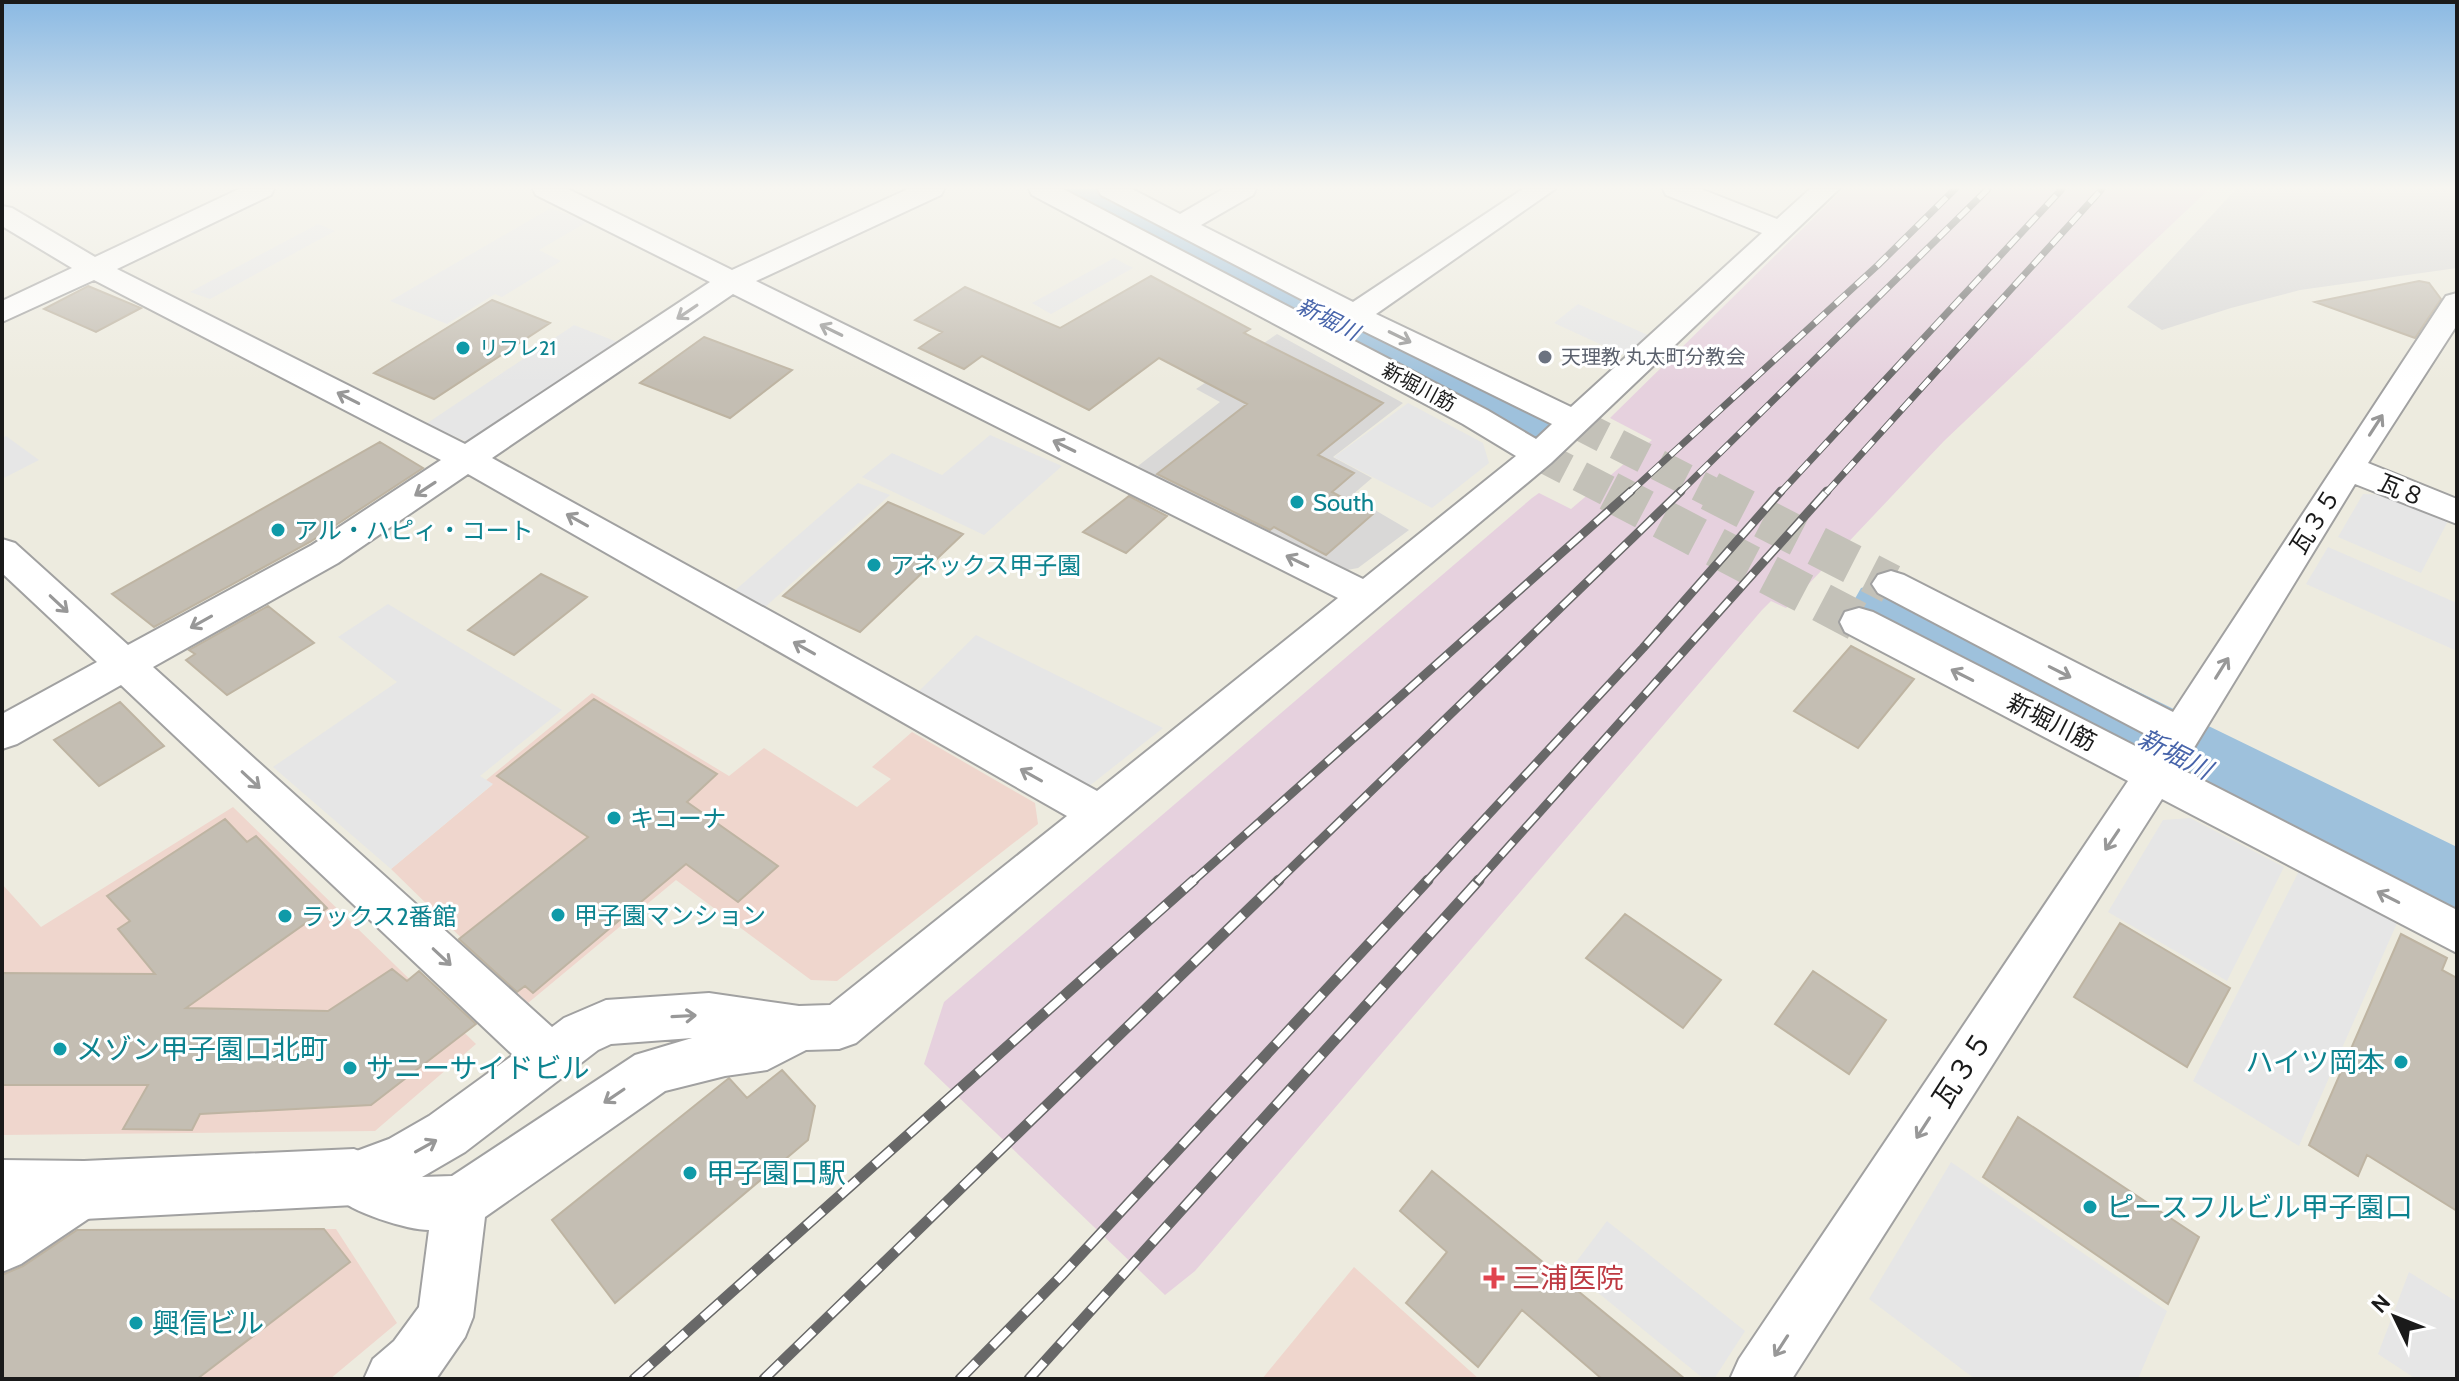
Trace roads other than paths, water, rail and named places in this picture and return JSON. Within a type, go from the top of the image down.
[{"type":"street","points":[[68,253],[469,460],[1099,813]]},
{"type":"street","points":[[2,313],[126,253]]},
{"type":"street","points":[[682,253],[1366,596]]},
{"type":"street","points":[[2,733],[325,554],[732,281],[792,253]]},
{"type":"street","name":"新堀川筋","points":[[1164,253],[1475,417],[1539,455]]},
{"type":"street","points":[[1238,253],[1354,315],[1576,423]]},
{"type":"street","points":[[1354,315],[1446,253]]},
{"type":"street","points":[[374,1188],[402,1160],[447,1134],[581,1034],[606,1022],[709,1015],[799,1028],[839,1027],[1539,455],[1756,253]]},
{"type":"street","name":"瓦３５","points":[[1759,1379],[2169,753],[2348,468],[2457,302]]},
{"type":"street","name":"瓦８","points":[[2348,468],[2457,512]]},
{"type":"street","points":[[2,552],[550,1057]]},
{"type":"street","points":[[1891,584],[2169,753]]},
{"type":"street","name":"新堀川筋","points":[[1859,622],[2169,753],[2457,933]]},
{"type":"street","points":[[2,1189],[374,1188],[426,1205],[460,1202],[653,1071],[725,1053],[767,1047],[799,1028]]},
{"type":"street","points":[[2,1245],[84,1190]]},
{"type":"street","points":[[393,1379],[414,1361],[445,1317],[460,1202]]},
{"type":"waterway","name":"新堀川","points":[[1202,253],[1536,426]]},
{"type":"waterway","name":"新堀川","points":[[1893,611],[2457,897]]},
{"type":"tunnel","points":[[1576,423],[1713,493]]},
{"type":"tunnel","points":[[1539,455],[1612,493]]},
{"type":"tunnel","points":[[1609,491],[1859,622]]},
{"type":"tunnel","points":[[1710,491],[1891,584]]},
{"type":"railway","points":[[1629,493],[1890,253]]},
{"type":"railway","points":[[1679,493],[1922,253]]},
{"type":"railway","points":[[1780,493],[2002,253]]},
{"type":"railway","points":[[1826,493],[2043,253]]},
{"type":"railway","points":[[1192,882],[1631,491]]},
{"type":"railway","points":[[1277,882],[1681,491]]},
{"type":"railway","points":[[1426,882],[1643,648],[1781,491]]},
{"type":"railway","points":[[1477,882],[1827,491]]},
{"type":"railway","points":[[634,1379],[1194,880]]},
{"type":"railway","points":[[764,1379],[1279,880]]},
{"type":"railway","points":[[960,1379],[1061,1276],[1428,880]]},
{"type":"railway","points":[[1029,1379],[1479,880]]},
{"type":"place","name":"リフレ21","points":[[463,348]]},
{"type":"place","name":"天理教 丸太町分教会","points":[[1545,357]]},
{"type":"place","name":"South","points":[[1297,502]]},
{"type":"place","name":"アル・ハピィ・コート","points":[[278,530]]},
{"type":"place","name":"アネックス甲子園","points":[[874,565]]},
{"type":"place","name":"キコーナ","points":[[614,818]]},
{"type":"place","name":"甲子園マンション","points":[[558,915]]},
{"type":"place","name":"ラックス2番館","points":[[285,916]]},
{"type":"place","name":"メゾン甲子園口北町","points":[[60,1049]]},
{"type":"place","name":"ハイツ岡本","points":[[2401,1062]]},
{"type":"place","name":"サニーサイドビル","points":[[350,1068]]},
{"type":"place","name":"甲子園口駅","points":[[690,1173]]},
{"type":"place","name":"ピースフルビル甲子園口","points":[[2090,1207]]},
{"type":"place","name":"三浦医院","points":[[1494,1278]]},
{"type":"place","name":"興信ビル","points":[[136,1323]]}]
